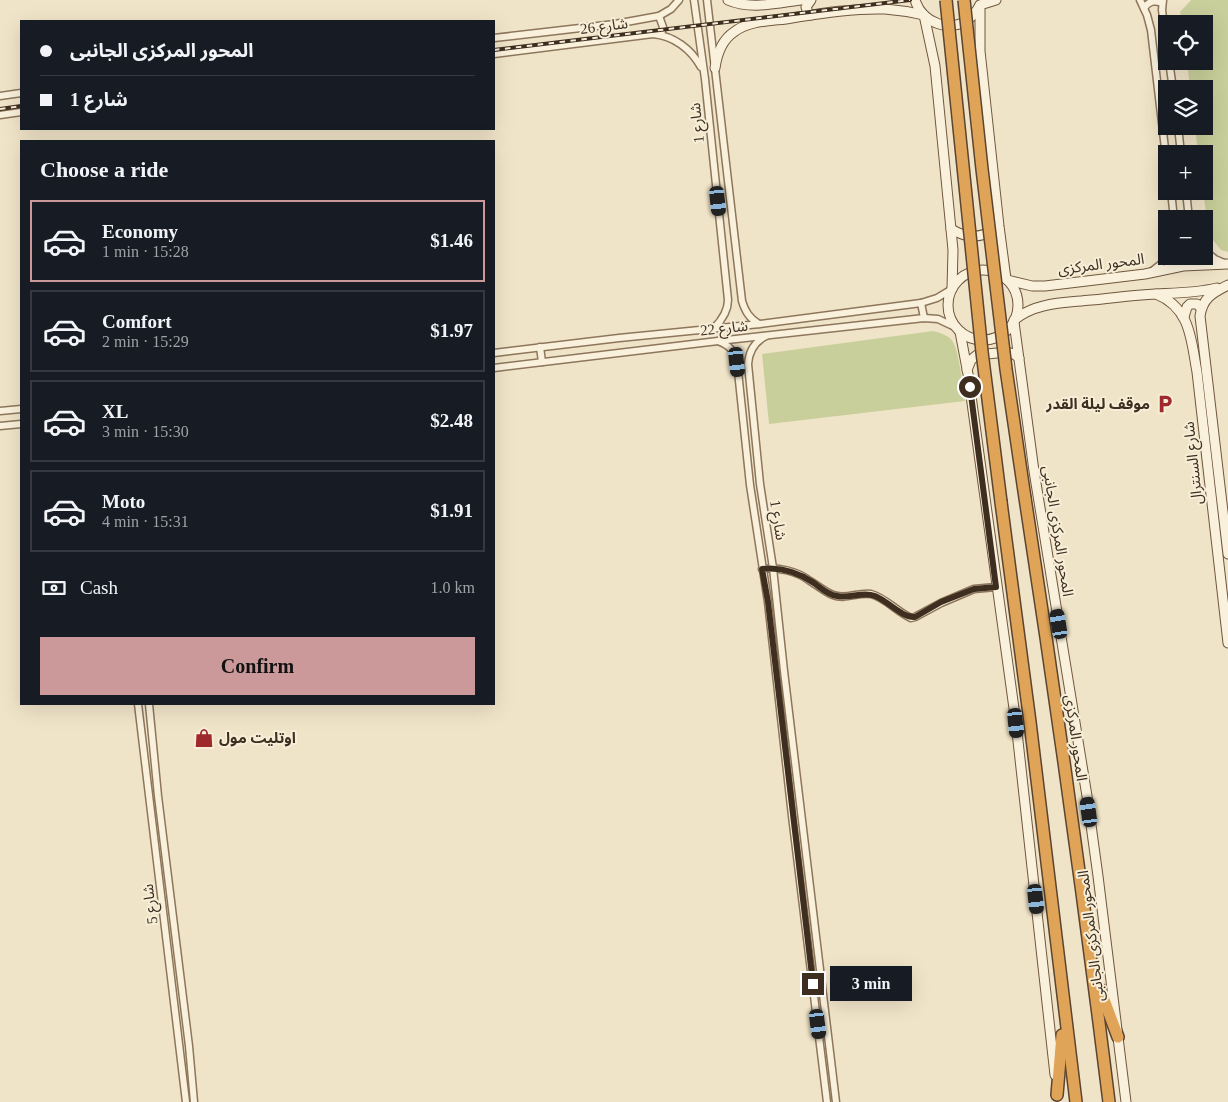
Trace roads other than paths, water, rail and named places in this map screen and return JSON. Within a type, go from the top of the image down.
[{"type":"highway","points":[[946,0],[982,352],[1030,722],[1076,1102]]},
{"type":"highway","name":"المحور المركزى","points":[[964,0],[1006,369],[1050,661],[1109,1102]]},
{"type":"highway","points":[[1093,972],[1118,1036]]},
{"type":"highway","points":[[1058,1098],[1064,1010]]},
{"type":"main road","points":[[728,0],[740,4],[758,5],[801,0]]},
{"type":"main road","points":[[811,15],[806,7],[812,0]]},
{"type":"main road","points":[[915,0],[919,10],[924,15],[937,24],[945,25],[962,23],[976,12],[981,2]]},
{"type":"main road","points":[[981,2],[996,0]]},
{"type":"main road","points":[[981,2],[980,51],[998,226],[1006,280]]},
{"type":"main road","points":[[715,68],[718,52],[730,34],[739,28],[754,23],[860,9],[924,15]]},
{"type":"main road","points":[[924,15],[935,66],[952,229],[954,250],[952,289]]},
{"type":"main road","points":[[952,229],[959,234],[976,236],[984,235],[998,226]]},
{"type":"main road","name":"المحور المركزى","points":[[1006,280],[1032,286],[1058,285],[1145,274],[1183,266],[1227,264]]},
{"type":"main road","points":[[1014,321],[1017,302],[1014,290],[1006,280],[996,273],[979,271],[968,274],[955,284],[952,289],[948,300],[948,312],[958,329],[965,335],[977,340],[989,340],[1001,335],[1020,316],[1046,305],[1156,294],[1192,293],[1228,285]]},
{"type":"main road","points":[[1058,285],[1060,303]]},
{"type":"main road","points":[[1184,317],[1190,304],[1196,304],[1202,308],[1207,298],[1228,285]]},
{"type":"main road","name":"شارع السنترال","points":[[1156,294],[1172,303],[1184,317],[1188,328],[1197,372],[1228,643]]},
{"type":"main road","name":"شارع السنترال","points":[[1202,308],[1200,316],[1228,554]]},
{"type":"main road","name":"المحور المركزى الجانبى","points":[[1014,321],[1034,471],[1087,796],[1126,1102]]},
{"type":"main road","points":[[958,329],[967,371],[1016,723],[1058,1098]]},
{"type":"main road","points":[[967,371],[971,360],[977,355],[1007,352],[1019,358]]},
{"type":"street","name":"شارع 26","points":[[495,38],[615,24],[659,16],[672,9],[679,0]]},
{"type":"street","name":"شارع 1","points":[[694,0],[718,201],[728,305],[724,316],[714,328]]},
{"type":"street","name":"شارع 1","points":[[707,0],[742,301],[747,314],[760,324]]},
{"type":"street","points":[[1140,0],[1151,30],[1165,145]]},
{"type":"street","points":[[1144,8],[1154,0],[1162,1],[1163,15]]},
{"type":"street","points":[[659,16],[663,27],[661,35]]},
{"type":"street","name":"شارع 26","points":[[495,54],[653,34],[674,40],[686,48],[696,59],[703,72]]},
{"type":"street","points":[[0,96],[20,93]]},
{"type":"street","points":[[0,115],[20,112]]},
{"type":"street","points":[[718,201],[731,200]]},
{"type":"street","points":[[1213,257],[1227,264]]},
{"type":"street","points":[[1145,274],[1159,265]]},
{"type":"street","name":"شارع 22","points":[[495,353],[760,324],[921,303],[937,298],[952,289]]},
{"type":"street","points":[[921,303],[924,318]]},
{"type":"street","name":"شارع 22","points":[[495,368],[924,318],[938,319],[958,329]]},
{"type":"street","name":"شارع 1","points":[[766,336],[752,348],[748,364],[760,484],[773,568],[836,1102]]},
{"type":"street","name":"شارع 1","points":[[718,341],[731,349],[737,362],[750,485],[768,602],[827,1102]]},
{"type":"street","points":[[540,347],[542,362]]},
{"type":"street","points":[[0,411],[20,408]]},
{"type":"street","points":[[0,426],[20,424]]},
{"type":"street","points":[[1214,529],[1226,528]]},
{"type":"street","points":[[762,569],[773,568],[794,573],[807,578],[834,596],[874,595],[911,618],[941,602],[974,589],[996,587]]},
{"type":"street","name":"شارع 5","points":[[138,705],[186,1102]]},
{"type":"street","name":"شارع 5","points":[[149,705],[194,1102]]},
{"type":"street","points":[[165,927],[174,926]]},
{"type":"street","points":[[810,965],[820,964]]},
{"type":"railway","points":[[495,50],[910,0]]},
{"type":"railway","points":[[0,109],[20,106]]},
{"type":"place","name":"موقف ليلة القدر","points":[[1165,404]]},
{"type":"place","name":"اوتليت مول","points":[[204,738]]}]
